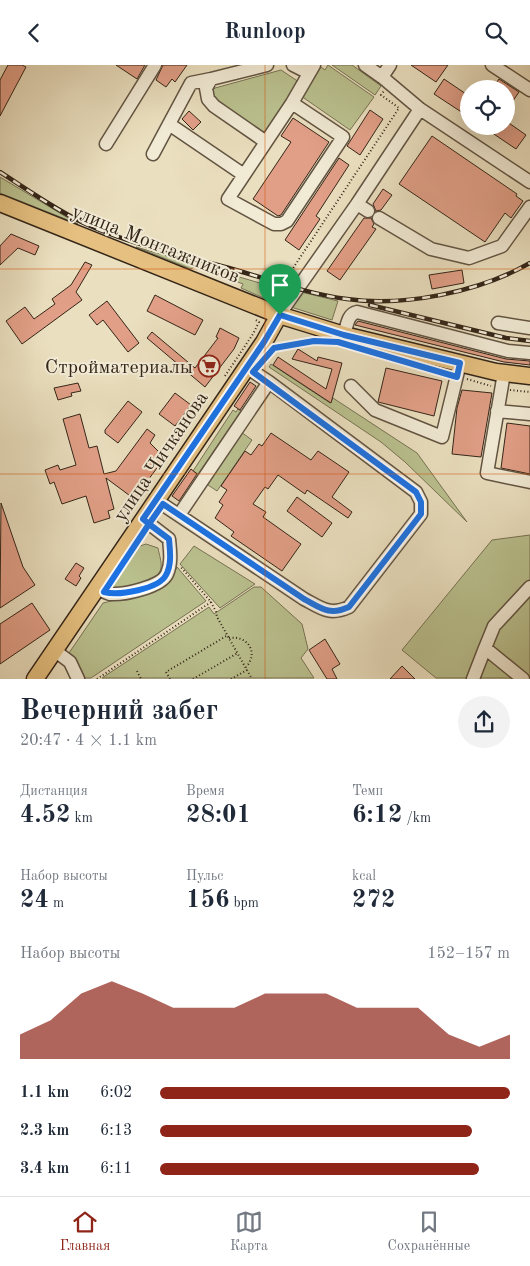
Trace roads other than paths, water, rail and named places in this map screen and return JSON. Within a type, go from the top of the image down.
[{"type":"main road","name":"улица Монтажников","points":[[0,203],[268,316],[344,335],[459,370],[530,376]]},
{"type":"main road","name":"улица Чичканова","points":[[35,679],[264,342],[268,316]]},
{"type":"lane","points":[[106,144],[156,65]]},
{"type":"lane","points":[[152,154],[191,83],[267,65]]},
{"type":"lane","points":[[292,103],[343,137],[288,221],[274,224],[228,199],[292,103],[312,69],[294,65]]},
{"type":"lane","points":[[365,65],[386,79],[420,109],[530,182]]},
{"type":"lane","points":[[386,79],[390,65]]},
{"type":"lane","points":[[492,65],[530,90]]},
{"type":"lane","points":[[211,79],[206,88],[206,94],[214,106],[266,141]]},
{"type":"lane","name":"улица Чичканова","points":[[268,316],[368,211],[420,109]]},
{"type":"lane","points":[[169,124],[244,175]]},
{"type":"lane","points":[[368,211],[432,249],[469,258],[502,246],[530,207]]},
{"type":"lane","points":[[344,335],[350,317],[357,312],[508,351],[530,353]]},
{"type":"lane","points":[[498,323],[530,328]]},
{"type":"lane","points":[[156,500],[326,611],[342,610],[349,607],[421,514],[421,502],[416,492],[269,382],[246,367]]},
{"type":"lane","points":[[351,386],[375,410],[442,437],[459,370]]},
{"type":"lane","points":[[504,373],[488,473],[530,482]]},
{"type":"lane","points":[[179,515],[269,382]]},
{"type":"lane","points":[[497,411],[530,414]]},
{"type":"lane","points":[[97,587],[111,594],[127,593],[161,582],[167,574],[170,561],[169,539],[143,519]]},
{"type":"lane","points":[[473,679],[494,627],[530,587]]},
{"type":"lane","points":[[485,648],[523,679]]},
{"type":"lane","points":[[54,651],[70,662],[78,679]]},
{"type":"railway","points":[[0,172],[65,213],[105,232],[158,249],[332,297],[369,301],[393,301],[441,295],[488,282],[530,263]]},
{"type":"railway","points":[[370,305],[506,338],[530,341]]},
{"type":"place","name":"Стройматериалы","points":[[209,366]]}]
